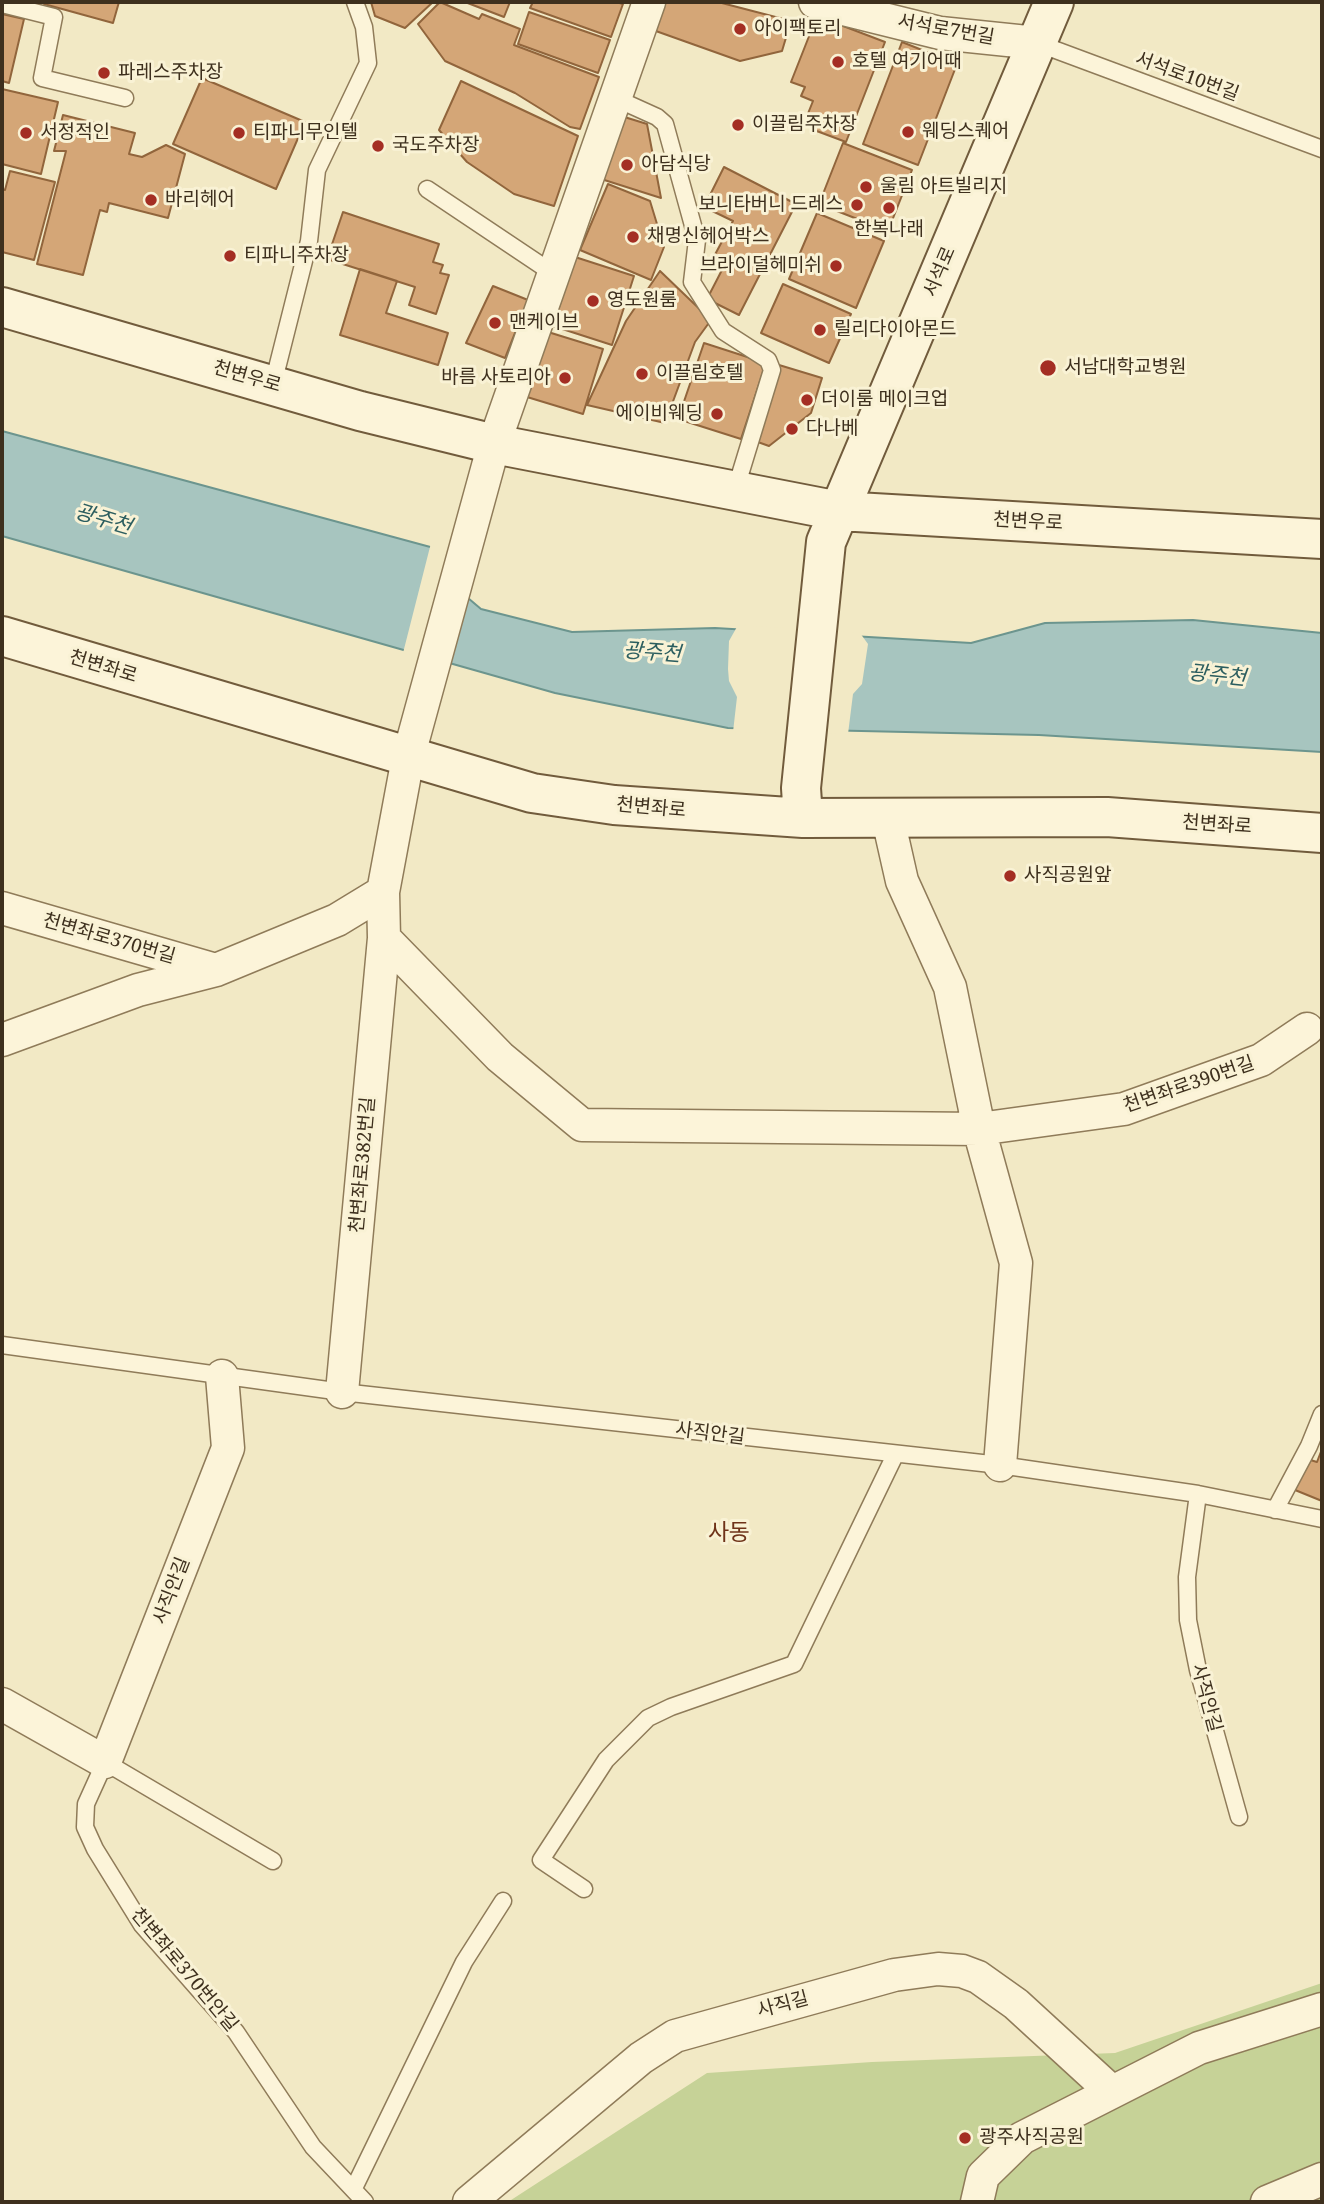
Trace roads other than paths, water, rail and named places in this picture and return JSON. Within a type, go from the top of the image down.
[{"type":"street","points":[[494,444],[649,2]]},
{"type":"street","name":"서석로7번길","points":[[815,2],[940,33],[1037,43]]},
{"type":"street","name":"서석로","points":[[802,803],[833,527],[1055,2]]},
{"type":"street","name":"천변우로","points":[[2,307],[360,411],[494,444],[735,491],[833,527],[1322,539]]},
{"type":"street","name":"천변좌로382번길","points":[[342,1392],[384,938],[383,892],[408,758],[494,444]]},
{"type":"street","name":"천변좌로","points":[[2,636],[532,793],[690,812],[802,803],[888,819],[1107,817],[1322,834]]},
{"type":"street","points":[[888,819],[902,881],[950,987],[979,1129],[1016,1263],[1000,1465]]},
{"type":"street","points":[[2,1041],[138,990],[216,970],[337,920],[383,892]]},
{"type":"street","name":"천변좌로370번길","points":[[2,908],[216,970]]},
{"type":"street","name":"천변좌로390번길","points":[[384,938],[500,1057],[582,1125],[979,1129],[1124,1109],[1261,1060],[1307,1029]]},
{"type":"street","name":"사직안길","points":[[105,1762],[228,1448],[222,1376]]},
{"type":"street","points":[[2,1704],[105,1762]]},
{"type":"street","name":"사직길","points":[[468,2202],[641,2058],[669,2040],[693,2030],[894,1975],[937,1969],[962,1971],[978,1978],[1016,2004],[1112,2092]]},
{"type":"street","points":[[977,2202],[983,2176],[1022,2138],[1199,2048],[1322,2010]]},
{"type":"street","points":[[1267,2202],[1322,2179]]},
{"type":"lane","points":[[273,384],[309,241],[317,170],[368,63],[364,27],[355,2]]},
{"type":"lane","points":[[2,4],[54,17],[41,78],[125,98]]},
{"type":"lane","name":"서석로10번길","points":[[1037,43],[1322,149]]},
{"type":"lane","points":[[615,98],[657,117],[665,124],[697,240],[692,282],[723,331],[768,360],[772,370],[735,491]]},
{"type":"lane","points":[[427,189],[554,274]]},
{"type":"lane","name":"사직안길","points":[[2,1345],[342,1392],[1000,1465],[1198,1494],[1322,1520]]},
{"type":"lane","points":[[1275,1510],[1309,1446],[1322,1413]]},
{"type":"lane","points":[[584,1889],[541,1860],[606,1760],[648,1718],[671,1707],[794,1664],[895,1455]]},
{"type":"lane","name":"사직안길","points":[[1198,1494],[1187,1577],[1188,1620],[1198,1670],[1239,1817]]},
{"type":"lane","points":[[105,1762],[273,1861]]},
{"type":"lane","name":"천변좌로370번안길","points":[[105,1762],[86,1804],[85,1827],[95,1849],[142,1925],[236,2032],[313,2147],[365,2202]]},
{"type":"lane","points":[[354,2188],[464,1962],[503,1901]]},
{"type":"water","name":"광주천","points":[[2,431],[434,548],[468,598],[481,609],[572,632],[715,628],[971,643],[1045,623],[1193,620],[1322,633],[1322,752],[1039,735],[728,728],[555,693],[2,536]]},
{"type":"place","name":"아이팩토리","points":[[740,29]]},
{"type":"place","name":"호텔 여기어때","points":[[838,62]]},
{"type":"place","name":"파레스주차장","points":[[104,73]]},
{"type":"place","name":"이끌림주차장","points":[[738,125]]},
{"type":"place","name":"웨딩스퀘어","points":[[908,132]]},
{"type":"place","name":"서정적인","points":[[26,133]]},
{"type":"place","name":"티파니무인텔","points":[[239,133]]},
{"type":"place","name":"국도주차장","points":[[378,146]]},
{"type":"place","name":"아담식당","points":[[627,165]]},
{"type":"place","name":"울림 아트빌리지","points":[[866,187]]},
{"type":"place","name":"바리헤어","points":[[151,200]]},
{"type":"place","name":"보니타버니 드레스","points":[[857,205]]},
{"type":"place","name":"한복나래","points":[[889,208]]},
{"type":"place","name":"채명신헤어박스","points":[[633,237]]},
{"type":"place","name":"티파니주차장","points":[[230,256]]},
{"type":"place","name":"브라이덜헤미쉬","points":[[836,266]]},
{"type":"place","name":"영도원룸","points":[[593,301]]},
{"type":"place","name":"맨케이브","points":[[495,323]]},
{"type":"place","name":"릴리다이아몬드","points":[[820,330]]},
{"type":"place","name":"서남대학교병원","points":[[1048,368]]},
{"type":"place","name":"이끌림호텔","points":[[642,374]]},
{"type":"place","name":"바름 사토리아","points":[[565,378]]},
{"type":"place","name":"더이룸 메이크업","points":[[807,400]]},
{"type":"place","name":"에이비웨딩","points":[[717,414]]},
{"type":"place","name":"다나베","points":[[792,429]]},
{"type":"place","name":"사직공원앞","points":[[1010,876]]},
{"type":"place","name":"광주사직공원","points":[[965,2138]]},
{"type":"district","name":"사동","points":[[729,1533]]}]
